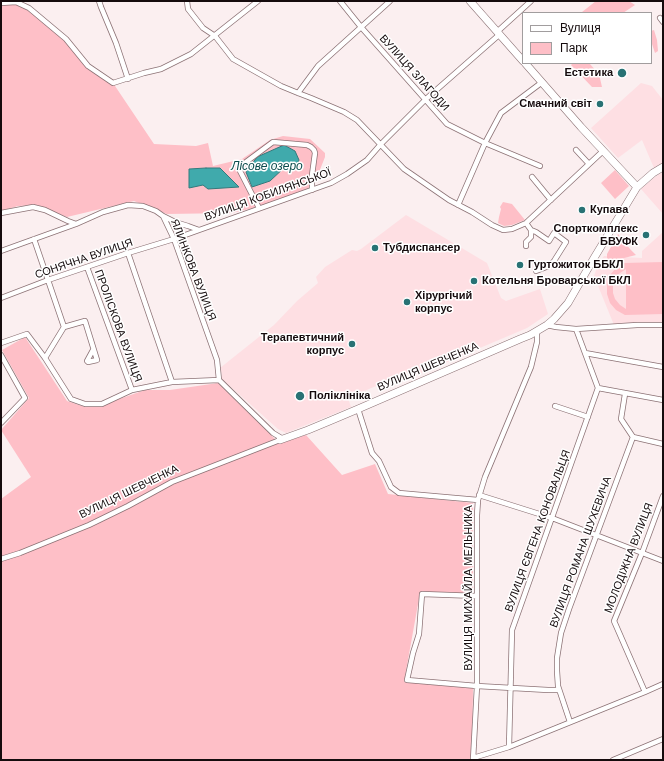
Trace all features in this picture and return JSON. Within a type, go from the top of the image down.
[{"type":"street","points":[[99,1],[128,78]]},
{"type":"street","points":[[187,1],[188,9],[203,28],[215,36],[233,59],[281,86],[344,112],[357,120],[404,169],[449,200],[503,230],[526,223],[603,151]]},
{"type":"street","points":[[1,3],[16,2],[29,8],[66,39],[88,66],[113,83],[161,70],[191,54],[258,1]]},
{"type":"street","name":"ВУЛИЦЯ ЗЛАГОДИ","points":[[340,1],[361,27],[447,124],[486,143],[540,166]]},
{"type":"street","points":[[298,93],[318,66],[390,1]]},
{"type":"street","points":[[470,1],[522,60]]},
{"type":"street","name":"ВУЛИЦЯ КОБИЛЯНСЬКОЇ","points":[[174,239],[331,183],[348,174],[367,160],[426,99],[499,33],[531,1]]},
{"type":"street","points":[[526,64],[581,127],[637,187]]},
{"type":"street","points":[[458,205],[501,113],[541,82]]},
{"type":"street","points":[[259,208],[240,168],[273,142],[307,145],[314,150],[312,190]]},
{"type":"street","points":[[576,150],[589,164]]},
{"type":"street","name":"ВУЛИЦЯ ШЕВЧЕНКА","points":[[1,559],[20,553],[89,524],[128,506],[172,482],[320,425],[537,331],[554,319],[568,303],[637,187],[653,173],[663,167]]},
{"type":"street","points":[[532,177],[551,200]]},
{"type":"street","name":"ЯЛИНКОВА ВУЛИЦЯ","points":[[1,251],[76,224],[103,212],[128,205],[143,206],[156,211],[163,216],[174,239],[217,360],[219,380]]},
{"type":"street","points":[[1,213],[34,207],[76,224]]},
{"type":"street","points":[[163,216],[175,222],[199,230]]},
{"type":"street","points":[[526,223],[532,230],[549,241],[554,233],[566,242],[549,266],[536,271]]},
{"type":"street","points":[[526,246],[526,242],[531,237],[532,230]]},
{"type":"street","points":[[34,239],[64,327]]},
{"type":"street","name":"СОНЯЧНА ВУЛИЦЯ","points":[[1,298],[128,252],[174,239]]},
{"type":"street","points":[[128,252],[172,382]]},
{"type":"street","name":"ПРОЛІСКОВА ВУЛИЦЯ","points":[[87,267],[132,390]]},
{"type":"street","points":[[45,358],[64,327],[85,321],[93,350]]},
{"type":"street","points":[[547,325],[576,328],[663,325]]},
{"type":"street","points":[[576,328],[598,388],[663,400]]},
{"type":"street","name":"ВУЛИЦЯ МИХАЙЛА МЕЛЬНИКА","points":[[473,759],[477,686],[479,497],[484,477],[531,367],[537,342],[537,331]]},
{"type":"street","points":[[1,343],[27,334],[45,358],[71,398],[85,404],[102,404],[132,390],[172,382],[219,380],[281,439]]},
{"type":"street","points":[[585,353],[663,367]]},
{"type":"street","points":[[1,355],[25,398],[1,423]]},
{"type":"street","name":"ВУЛИЦЯ ЄВГЕНА КОНОВАЛЬЦЯ","points":[[509,747],[512,630],[598,388]]},
{"type":"street","points":[[625,394],[621,419],[633,437],[663,444]]},
{"type":"street","points":[[555,406],[588,417]]},
{"type":"street","points":[[358,409],[372,453],[379,462],[391,487],[399,493],[479,497],[552,518],[663,561]]},
{"type":"street","name":"ВУЛИЦЯ РОМАНА ШУХЕВИЧА","points":[[570,722],[558,686],[557,658],[561,633],[633,437]]},
{"type":"street","name":"МОЛОДІЖНА ВУЛИЦЯ","points":[[645,692],[614,621],[642,553],[663,496]]},
{"type":"street","points":[[477,596],[422,594],[419,634],[406,680],[477,686],[559,690]]},
{"type":"street","points":[[473,759],[509,747],[663,684]]},
{"type":"street","points":[[613,760],[663,739]]},
{"type":"shaded area","points":[[641,83],[652,86],[663,100],[663,163],[654,168],[642,140],[618,158],[591,128]]},
{"type":"shaded area","points":[[663,172],[663,214],[641,189]]},
{"type":"shaded area","points":[[406,215],[487,263],[501,298],[506,301],[540,289],[548,314],[527,328],[414,376],[411,371],[348,398],[351,407],[286,433],[278,429],[222,379],[220,368],[274,325],[297,301],[318,283],[316,277],[325,267],[352,250],[357,251],[361,249]]},
{"type":"shaded area","points":[[663,232],[663,325],[614,325],[594,276],[598,264],[604,256],[642,258],[642,251]]},
{"type":"green space","points":[[596,1],[629,1],[635,5],[624,12],[582,12]]},
{"type":"green space","points":[[16,2],[29,8],[66,39],[88,66],[113,83],[154,144],[196,146],[208,143],[213,166],[242,159],[270,140],[283,136],[310,139],[325,153],[325,157],[312,190],[278,203],[231,213],[167,214],[134,201],[67,217],[37,205],[18,206],[1,211],[1,3]],"holes":[[[299,160],[252,186],[246,172]],[[206,168],[220,168],[208,189],[189,169]]]},
{"type":"green space","points":[[654,30],[657,40],[658,51],[655,53],[652,44],[652,31]]},
{"type":"green space","points":[[590,64],[599,74],[602,87],[592,87],[571,65]]},
{"type":"green space","points":[[615,170],[629,186],[615,199],[601,183]]},
{"type":"green space","points":[[503,202],[512,204],[525,220],[512,225],[504,226],[498,223],[501,209],[500,207]]},
{"type":"green space","points":[[618,234],[636,255],[612,261],[607,260],[607,254]]},
{"type":"green space","points":[[663,262],[663,314],[625,315],[616,310],[610,303],[607,294],[607,284],[610,275],[616,268],[624,263]],"holes":[[[626,269],[626,309],[615,299],[613,293],[615,278]]]},
{"type":"green space","points":[[25,337],[67,401],[85,407],[102,405],[145,390],[170,390],[218,383],[275,439],[276,444],[306,435],[342,475],[375,464],[388,494],[473,503],[473,594],[420,593],[404,682],[473,688],[472,760],[1,760],[1,499],[31,477],[1,430],[29,398],[2,350]]},
{"type":"water","name":"Лісове озеро","points":[[284,145],[295,151],[299,160],[296,167],[287,169],[286,166],[270,181],[252,187],[246,172],[257,157]]},
{"type":"water","points":[[220,168],[239,187],[208,189],[203,185],[189,188],[189,169]]},
{"type":"place","name":"Естетика","points":[[622,73]]},
{"type":"place","name":"Смачний світ","points":[[600,104]]},
{"type":"place","name":"Купава","points":[[582,210]]},
{"type":"place","name":"Спорткомплекс БВУФК","points":[[646,235]]},
{"type":"place","name":"Тубдиспансер","points":[[375,248]]},
{"type":"place","name":"Гуртожиток ББКЛ","points":[[520,265]]},
{"type":"place","name":"Котельня Броварської БКЛ","points":[[474,281]]},
{"type":"place","name":"Хірургічий корпус","points":[[407,302]]},
{"type":"place","name":"Терапевтичний корпус","points":[[352,344]]},
{"type":"place","name":"Поліклініка","points":[[300,396]]}]
